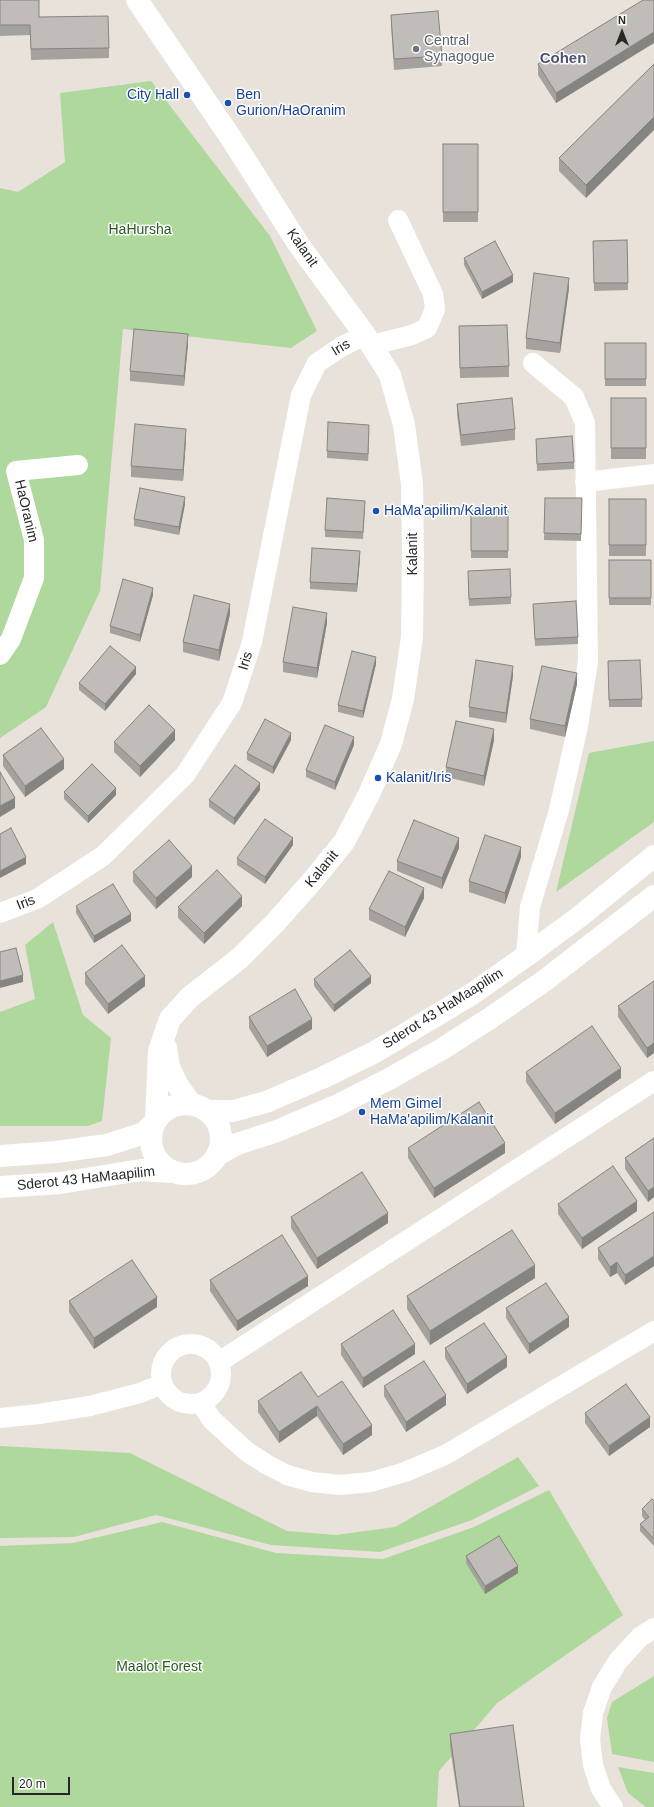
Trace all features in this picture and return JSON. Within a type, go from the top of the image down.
[{"type":"main road","name":"Kalanit","points":[[137,0],[231,138],[299,245],[368,340],[390,375],[404,425],[412,484],[412,637],[403,699],[391,744],[369,794],[344,842],[275,923],[240,958],[190,997],[170,1019],[159,1051],[155,1121]]},
{"type":"main road","name":"Sderot 43 HaMaapilim","points":[[199,1108],[233,1111],[252,1106],[322,1078],[375,1052],[472,994],[579,917],[654,856]]},
{"type":"main road","points":[[218,1155],[237,1144],[277,1131],[336,1106],[390,1079],[442,1049],[489,1020],[544,981],[654,896]]},
{"type":"main road","points":[[155,1121],[150,1134],[150,1146],[155,1157],[171,1172],[181,1175],[192,1174],[203,1170],[211,1164],[218,1155],[221,1146],[219,1126],[214,1118],[199,1108],[177,1084],[170,1067],[165,1031]]},
{"type":"main road","points":[[0,1156],[56,1152],[107,1145],[144,1133],[163,1112],[172,1107],[181,1104],[199,1108]]},
{"type":"main road","name":"Sderot 43 HaMaapilim","points":[[0,1187],[67,1182],[141,1170],[171,1172]]},
{"type":"street","name":"Iris","points":[[0,913],[37,899],[103,856],[185,775],[232,703],[252,642],[301,395],[316,363],[341,347],[368,340],[412,335],[427,328],[434,309],[433,294],[398,220]]},
{"type":"street","points":[[526,956],[530,907],[559,810],[578,726],[588,662],[584,423],[574,397],[533,363]]},
{"type":"street","name":"HaOranim","points":[[0,655],[11,639],[34,578],[34,540],[16,470],[78,465]]},
{"type":"street","points":[[585,482],[654,474]]},
{"type":"street","points":[[219,1362],[654,1081]]},
{"type":"street","points":[[201,1403],[212,1420],[246,1451],[266,1464],[288,1475],[312,1482],[340,1485],[371,1482],[406,1472],[445,1455],[654,1331]]},
{"type":"street","points":[[191,1344],[205,1347],[219,1362],[221,1374],[220,1384],[212,1395],[201,1403],[191,1404],[177,1401],[170,1395],[162,1384],[160,1374],[164,1360],[173,1350],[181,1345],[191,1344]]},
{"type":"street","points":[[0,1418],[90,1406],[140,1393],[162,1384]]},
{"type":"street","points":[[613,1807],[601,1789],[593,1765],[590,1739],[593,1713],[602,1687],[618,1661],[640,1637],[654,1628]]},
{"type":"green space","name":"HaHursha","points":[[151,81],[270,236],[317,331],[291,348],[123,329],[100,591],[46,707],[0,738],[0,188],[18,192],[65,162],[60,93]]},
{"type":"green space","points":[[654,741],[654,822],[556,892],[589,753]]},
{"type":"green space","points":[[53,922],[83,1015],[111,1038],[102,1121],[88,1126],[0,1126],[0,1012],[35,999],[25,945]]},
{"type":"green space","points":[[0,1446],[130,1453],[287,1531],[336,1535],[395,1527],[518,1457],[539,1486],[472,1520],[380,1552],[271,1545],[156,1515],[74,1537],[0,1538]]},
{"type":"green space","name":"Maalot Forest","points":[[549,1490],[623,1615],[497,1703],[439,1771],[437,1807],[0,1807],[0,1546],[73,1543],[162,1522],[276,1553],[383,1559],[474,1527]]},
{"type":"green space","points":[[654,1676],[654,1762],[612,1754],[607,1718],[612,1702]]},
{"type":"green space","points":[[618,1767],[654,1773],[654,1807],[646,1807],[628,1793]]},
{"type":"building","points":[[0,0],[39,0],[39,17],[108,16],[109,48],[31,49],[30,25],[0,25]]},
{"type":"building","points":[[643,0],[654,0],[654,32],[556,93],[538,64]]},
{"type":"building","points":[[438,11],[442,56],[394,59],[391,15]]},
{"type":"building","points":[[654,64],[654,117],[586,185],[559,158]]},
{"type":"building","points":[[443,144],[478,144],[478,212],[443,212]]},
{"type":"building","points":[[627,240],[628,283],[594,283],[593,241]]},
{"type":"building","points":[[495,241],[513,275],[482,292],[464,258]]},
{"type":"building","points":[[534,273],[569,278],[560,343],[526,338]]},
{"type":"building","points":[[507,325],[509,366],[460,368],[459,326]]},
{"type":"building","points":[[134,329],[188,334],[184,376],[130,371]]},
{"type":"building","points":[[605,343],[646,343],[646,379],[605,379]]},
{"type":"building","points":[[512,398],[515,429],[461,435],[457,404]]},
{"type":"building","points":[[611,398],[646,398],[646,448],[611,448]]},
{"type":"building","points":[[328,422],[369,425],[368,454],[327,451]]},
{"type":"building","points":[[135,424],[186,429],[183,470],[131,466]]},
{"type":"building","points":[[572,436],[574,462],[537,464],[536,439]]},
{"type":"building","points":[[140,488],[185,497],[179,527],[134,519]]},
{"type":"building","points":[[327,498],[365,501],[363,532],[325,530]]},
{"type":"building","points":[[545,498],[582,498],[581,534],[544,533]]},
{"type":"building","points":[[609,499],[646,499],[646,545],[609,545]]},
{"type":"building","points":[[471,511],[508,511],[508,551],[471,551]]},
{"type":"building","points":[[312,548],[360,551],[357,584],[310,582]]},
{"type":"building","points":[[609,560],[651,560],[651,598],[609,598]]},
{"type":"building","points":[[510,569],[511,597],[469,599],[468,571]]},
{"type":"building","points":[[123,579],[153,588],[140,635],[110,626]]},
{"type":"building","points":[[194,595],[230,604],[219,650],[183,642]]},
{"type":"building","points":[[576,601],[578,637],[535,639],[533,604]]},
{"type":"building","points":[[293,607],[327,613],[317,668],[283,662]]},
{"type":"building","points":[[110,646],[136,667],[105,704],[79,683]]},
{"type":"building","points":[[352,651],[376,657],[363,711],[338,705]]},
{"type":"building","points":[[476,660],[513,666],[506,713],[469,707]]},
{"type":"building","points":[[640,660],[642,699],[609,700],[608,661]]},
{"type":"building","points":[[542,666],[577,673],[565,726],[530,719]]},
{"type":"building","points":[[149,705],[175,730],[140,766],[114,742]]},
{"type":"building","points":[[265,719],[291,733],[273,767],[247,753]]},
{"type":"building","points":[[456,721],[494,729],[484,776],[446,767]]},
{"type":"building","points":[[325,725],[354,737],[335,782],[306,770]]},
{"type":"building","points":[[41,728],[64,759],[25,786],[3,755]]},
{"type":"building","points":[[92,764],[116,788],[88,816],[64,792]]},
{"type":"building","points":[[235,765],[260,783],[234,818],[209,800]]},
{"type":"building","points":[[0,772],[15,798],[0,806]]},
{"type":"building","points":[[265,819],[293,838],[265,877],[237,858]]},
{"type":"building","points":[[414,820],[459,838],[442,878],[397,861]]},
{"type":"building","points":[[11,828],[26,857],[0,871],[0,834]]},
{"type":"building","points":[[485,835],[521,847],[505,893],[469,881]]},
{"type":"building","points":[[169,840],[192,866],[156,898],[133,872]]},
{"type":"building","points":[[217,870],[242,896],[204,933],[178,907]]},
{"type":"building","points":[[389,871],[424,888],[405,927],[369,909]]},
{"type":"building","points":[[113,884],[131,914],[94,936],[76,906]]},
{"type":"building","points":[[122,945],[145,976],[108,1004],[85,973]]},
{"type":"building","points":[[16,948],[23,975],[0,981],[0,952]]},
{"type":"building","points":[[350,950],[371,976],[334,1005],[314,979]]},
{"type":"building","points":[[654,981],[654,1043],[647,1048],[618,1006]]},
{"type":"building","points":[[295,989],[312,1019],[267,1046],[249,1017]]},
{"type":"building","points":[[592,1026],[621,1068],[555,1113],[526,1072]]},
{"type":"building","points":[[479,1102],[505,1143],[434,1188],[408,1148]]},
{"type":"building","points":[[654,1138],[654,1187],[648,1191],[625,1158]]},
{"type":"building","points":[[613,1166],[637,1201],[582,1238],[558,1204]]},
{"type":"building","points":[[362,1172],[388,1213],[317,1258],[291,1217]]},
{"type":"building","points":[[654,1212],[654,1256],[625,1275],[617,1262],[610,1267],[598,1248]]},
{"type":"building","points":[[512,1230],[535,1265],[430,1331],[407,1296]]},
{"type":"building","points":[[282,1235],[308,1276],[237,1321],[210,1280]]},
{"type":"building","points":[[132,1260],[157,1297],[94,1338],[69,1301]]},
{"type":"building","points":[[546,1283],[569,1317],[529,1344],[506,1308]]},
{"type":"building","points":[[393,1310],[415,1344],[363,1378],[341,1344]]},
{"type":"building","points":[[484,1323],[507,1357],[467,1384],[445,1348]]},
{"type":"building","points":[[424,1361],[446,1395],[406,1422],[384,1386]]},
{"type":"building","points":[[301,1372],[318,1397],[342,1381],[372,1425],[343,1444],[317,1406],[279,1432],[258,1401]]},
{"type":"building","points":[[626,1384],[650,1417],[609,1446],[585,1413]]},
{"type":"building","points":[[652,1499],[654,1501],[654,1539],[640,1524],[649,1517],[642,1509]]},
{"type":"building","points":[[499,1536],[518,1566],[485,1586],[466,1556]]},
{"type":"building","points":[[513,1725],[524,1807],[460,1807],[450,1734]]},
{"type":"place","name":"Central Synagogue","points":[[416,49]]},
{"type":"place","name":"City Hall","points":[[187,95]]},
{"type":"place","name":"Ben Gurion/HaOranim","points":[[228,103]]},
{"type":"place","name":"HaMa'apilim/Kalanit","points":[[376,511]]},
{"type":"place","name":"Kalanit/Iris","points":[[378,778]]},
{"type":"place","name":"Mem Gimel HaMa'apilim/Kalanit","points":[[362,1112]]},
{"type":"district","name":"Cohen","points":[[563,59]]}]
